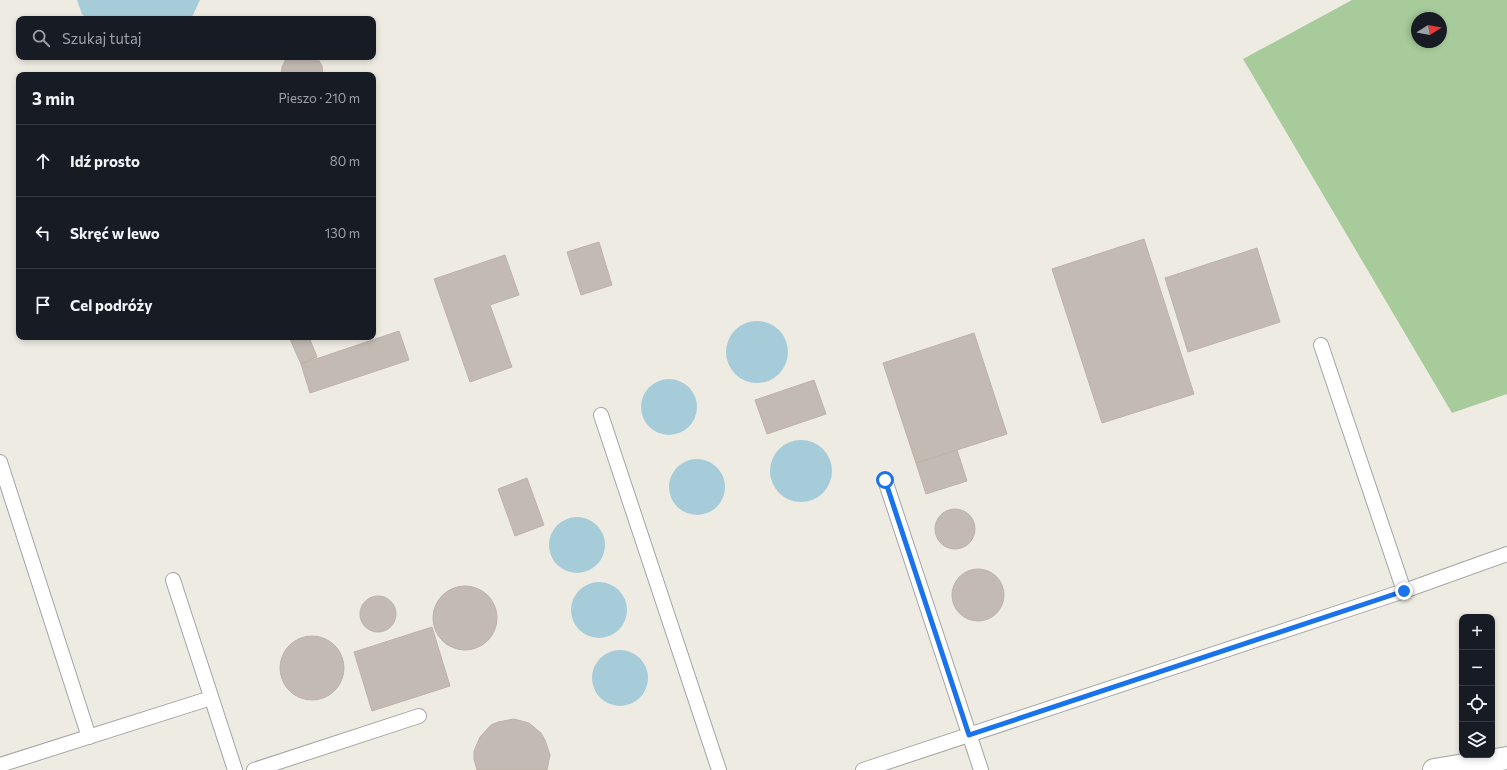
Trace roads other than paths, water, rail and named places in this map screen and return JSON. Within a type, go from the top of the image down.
[{"type":"street","points":[[1434,770],[1507,758]]},
{"type":"lane","points":[[1321,344],[1404,591]]},
{"type":"lane","points":[[601,415],[719,770]]},
{"type":"lane","points":[[0,462],[89,737]]},
{"type":"lane","points":[[885,480],[981,770]]},
{"type":"lane","points":[[863,770],[1404,591],[1507,554]]},
{"type":"lane","points":[[173,580],[235,770]]},
{"type":"lane","points":[[0,765],[211,698]]},
{"type":"lane","points":[[254,770],[420,716]]},
{"type":"water","points":[[77,0],[200,0],[192,16],[84,16]]},
{"type":"water","points":[[751,321],[763,321],[779,330],[786,340],[788,352],[786,364],[779,374],[763,383],[751,383],[740,378],[731,369],[726,358],[726,346],[731,335],[740,326]]},
{"type":"water","points":[[669,379],[680,381],[689,387],[695,396],[697,407],[695,418],[689,427],[680,433],[669,435],[658,433],[649,427],[643,418],[641,407],[643,396],[649,387],[658,381]]},
{"type":"water","points":[[795,440],[807,440],[823,449],[830,459],[832,471],[830,483],[823,493],[807,502],[795,502],[784,497],[775,488],[770,477],[770,465],[775,454],[784,445]]},
{"type":"water","points":[[697,459],[708,461],[717,467],[723,476],[725,487],[723,498],[717,507],[708,513],[697,515],[686,513],[677,507],[671,498],[669,487],[671,476],[677,467],[686,461]]},
{"type":"water","points":[[577,517],[588,519],[597,525],[603,534],[605,545],[603,556],[597,565],[588,571],[577,573],[566,571],[557,565],[551,556],[549,545],[551,534],[557,525],[566,519]]},
{"type":"water","points":[[599,582],[610,584],[619,590],[625,599],[627,610],[625,621],[619,630],[610,636],[599,638],[588,636],[579,630],[573,621],[571,610],[573,599],[579,590],[588,584]]},
{"type":"water","points":[[620,650],[631,652],[640,658],[646,667],[648,678],[646,689],[640,698],[631,704],[620,706],[609,704],[600,698],[594,689],[592,678],[594,667],[600,658],[609,652]]}]
